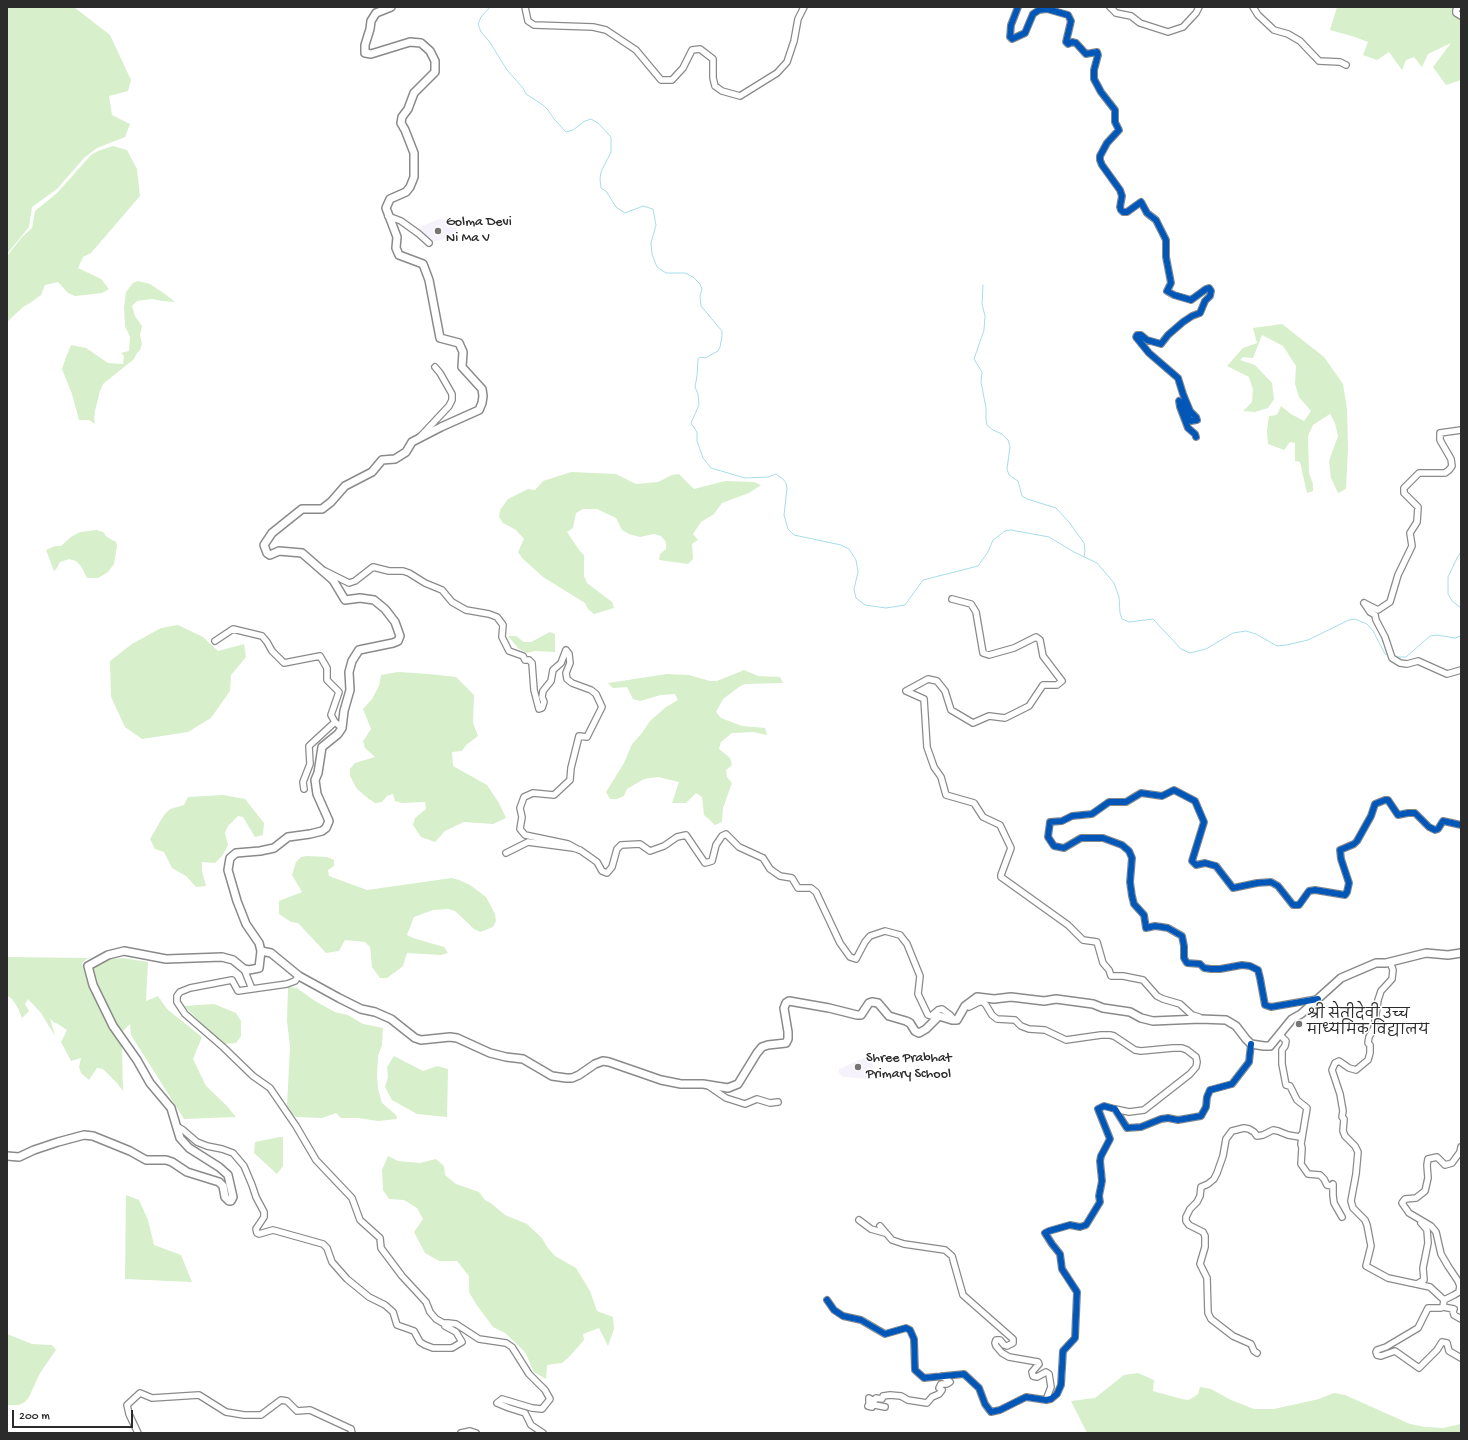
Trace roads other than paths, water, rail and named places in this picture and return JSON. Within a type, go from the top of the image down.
[{"type":"main road","points":[[7,1156],[19,1157],[58,1142],[84,1135],[94,1136],[130,1151],[146,1160],[166,1160],[172,1162],[187,1172],[219,1182],[223,1186],[225,1197],[232,1201],[234,1197],[228,1175],[220,1167],[190,1148],[180,1138],[171,1108],[150,1083],[133,1054],[113,1026],[94,985],[88,966],[108,955],[124,951],[166,959],[222,957],[233,960],[244,969],[249,970],[259,968],[261,951],[259,943],[246,924],[236,901],[228,870],[230,858],[236,853],[274,848],[288,837],[310,834],[326,828],[329,821],[317,794],[315,780],[318,773],[322,747],[338,734],[342,728],[344,711],[350,690],[349,672],[352,661],[359,650],[393,643],[398,641],[400,636],[395,622],[385,609],[374,600],[360,598],[345,600],[333,580],[302,553],[279,551],[270,555],[266,553],[264,545],[272,533],[302,509],[322,509],[331,502],[345,486],[372,472],[382,460],[394,459],[406,452],[412,442],[479,410],[482,403],[482,389],[462,367],[463,352],[459,343],[440,338],[430,280],[423,264],[399,255],[396,248],[397,237],[386,208],[390,199],[406,192],[414,177],[414,153],[401,123],[402,117],[408,109],[414,93],[435,72],[435,61],[430,51],[421,43],[410,42],[371,54],[365,53],[365,45],[371,21],[376,13],[391,7]]},
{"type":"main road","points":[[261,951],[271,953],[299,976],[361,1009],[375,1012],[391,1019],[415,1038],[422,1040],[450,1036],[490,1053],[523,1059],[552,1076],[572,1078],[595,1064],[603,1061],[674,1083],[728,1088],[738,1084],[762,1047],[786,1043],[788,1039],[788,1032],[784,1008],[786,1003],[789,1001],[829,1008],[857,1015],[861,1014],[869,1003],[878,1003],[889,1016],[900,1018],[910,1023],[915,1031],[919,1033],[926,1029],[939,1016],[957,1020],[964,1006],[976,997],[994,999],[1011,997],[1044,1001],[1056,999],[1093,1004],[1103,1008],[1130,1012],[1153,1022],[1200,1019],[1226,1020],[1232,1023],[1251,1044],[1270,1046],[1292,1019],[1301,1014],[1341,978],[1376,963],[1390,962],[1433,952],[1448,955],[1461,953]]},
{"type":"street","points":[[525,7],[528,21],[534,25],[593,27],[606,30],[636,50],[661,80],[672,80],[683,68],[692,50],[700,49],[713,59],[713,78],[715,86],[722,91],[740,96],[777,73],[787,62],[794,41],[798,19],[804,7]]},
{"type":"street","points":[[1018,7],[1011,25],[1010,37],[1012,39],[1025,33],[1033,14],[1039,10],[1047,9],[1068,15],[1071,21],[1066,42],[1068,44],[1072,42],[1076,43],[1086,54],[1097,52],[1098,55],[1094,70],[1094,78],[1101,92],[1115,110],[1115,122],[1119,130],[1108,143],[1100,156],[1100,160],[1120,190],[1122,196],[1120,207],[1121,210],[1123,212],[1127,212],[1141,202],[1147,213],[1156,220],[1166,240],[1166,257],[1170,282],[1167,291],[1174,295],[1191,300],[1206,289],[1210,288],[1212,291],[1200,313],[1183,322],[1168,335],[1161,344],[1147,340],[1141,335],[1136,337],[1149,353],[1178,378],[1190,411],[1197,420],[1191,421],[1187,416],[1182,403],[1179,401],[1180,407],[1188,428],[1195,434],[1196,437]]},
{"type":"street","points":[[1110,7],[1116,13],[1131,16],[1140,23],[1168,32],[1183,27],[1196,13],[1199,7]]},
{"type":"street","points":[[1253,7],[1258,16],[1274,30],[1288,34],[1300,41],[1319,61],[1340,62],[1346,65]]},
{"type":"street","points":[[1459,7],[1456,10],[1456,13],[1461,16]]},
{"type":"street","points":[[388,216],[401,221],[429,243]]},
{"type":"street","points":[[419,438],[449,406],[452,400],[452,394],[435,367]]},
{"type":"street","points":[[1461,430],[1440,433],[1440,440],[1452,466],[1449,470],[1445,473],[1419,474],[1404,488],[1404,493],[1418,508],[1417,522],[1410,533],[1412,546],[1398,574],[1390,602],[1378,610],[1364,603],[1370,612],[1375,615],[1385,637],[1392,658],[1400,663],[1407,664],[1418,661],[1447,674],[1461,670]]},
{"type":"street","points":[[321,569],[349,583],[355,582],[373,567],[389,571],[403,571],[442,590],[452,602],[466,610],[497,617],[502,625],[502,637],[509,651],[523,656],[525,660],[529,660],[532,663],[534,690],[539,709],[542,708],[544,702],[542,697],[543,692],[551,681],[553,670],[561,662],[566,650],[569,654],[570,663],[566,673],[567,679],[572,683],[591,690],[596,694],[602,708],[587,737],[579,736],[571,768],[570,780],[554,795],[533,793],[524,797],[520,808],[522,818],[520,829],[526,835],[568,844],[597,862],[602,871],[608,873],[612,867],[617,849],[621,845],[640,844],[650,851],[664,846],[677,837],[686,835],[705,863],[712,861],[716,845],[722,836],[726,834],[739,847],[763,858],[770,869],[780,876],[792,878],[798,888],[811,888],[816,892],[840,943],[850,957],[856,959],[864,942],[870,936],[885,931],[900,935],[907,944],[920,976],[918,994],[928,1015],[931,1016],[938,1010],[942,1009],[954,1020]]},
{"type":"street","points":[[952,599],[971,604],[976,612],[984,653],[989,655],[1014,648],[1036,637],[1040,640],[1043,656],[1062,682],[1057,685],[1043,685],[1028,706],[1005,718],[989,716],[973,723],[951,710],[945,691],[937,681],[928,679],[906,691],[924,699],[927,747],[934,767],[941,777],[946,795],[974,803],[983,817],[1000,825],[1011,848],[1000,874],[1002,877],[1068,925],[1083,940],[1097,942],[1104,966],[1109,970],[1111,976],[1123,976],[1143,980],[1157,996],[1180,1004],[1192,1015],[1200,1017],[1200,1019]]},
{"type":"street","points":[[215,641],[233,629],[262,636],[272,651],[284,663],[320,656],[327,668],[327,680],[339,692],[331,715],[335,722],[342,728]]},
{"type":"street","points":[[304,789],[303,782],[310,764],[309,746],[335,722]]},
{"type":"street","points":[[1318,999],[1271,1007],[1265,1005],[1258,970],[1250,966],[1242,965],[1211,969],[1204,968],[1200,964],[1187,963],[1184,958],[1182,936],[1168,928],[1155,926],[1146,928],[1144,915],[1134,904],[1132,896],[1130,882],[1132,858],[1129,851],[1122,845],[1103,838],[1081,838],[1064,848],[1054,846],[1048,838],[1050,822],[1062,821],[1072,816],[1092,814],[1109,802],[1126,802],[1141,793],[1162,796],[1174,790],[1195,801],[1204,822],[1192,861],[1196,865],[1205,863],[1216,866],[1233,888],[1271,882],[1278,886],[1293,905],[1299,905],[1308,891],[1315,890],[1345,896],[1349,883],[1341,859],[1340,850],[1354,844],[1357,841],[1371,816],[1375,804],[1388,800],[1398,815],[1408,812],[1415,813],[1429,827],[1435,830],[1438,829],[1443,821],[1461,825]]},
{"type":"street","points":[[506,853],[528,842],[579,850]]},
{"type":"street","points":[[1390,962],[1393,970],[1392,978],[1381,990],[1378,1000],[1374,1028],[1369,1037],[1368,1043],[1370,1045],[1370,1053],[1368,1060],[1356,1070],[1349,1068],[1339,1061],[1335,1063],[1332,1070],[1340,1094],[1343,1112],[1342,1117],[1344,1119],[1343,1131],[1345,1136],[1355,1146],[1358,1152],[1351,1201],[1353,1208],[1365,1220],[1367,1225],[1371,1246],[1366,1266],[1388,1278],[1430,1287],[1444,1300]]},
{"type":"street","points":[[244,969],[252,989]]},
{"type":"street","points":[[299,976],[295,981],[287,984],[238,991],[232,980],[190,988],[180,992],[177,996],[177,1002],[185,1014],[253,1076],[270,1088],[296,1126],[316,1160],[352,1198],[360,1220],[380,1238],[382,1248],[402,1276],[426,1302],[430,1312],[436,1319],[443,1323],[456,1324],[480,1339],[506,1343],[512,1347],[529,1374],[545,1390],[550,1399],[542,1409],[532,1408],[502,1399],[497,1403],[525,1413],[532,1425],[543,1433]]},
{"type":"street","points":[[827,1300],[834,1310],[843,1316],[861,1320],[885,1334],[906,1328],[910,1330],[914,1339],[914,1370],[924,1378],[964,1374],[978,1388],[985,1404],[991,1412],[1000,1410],[1024,1398],[1046,1400],[1057,1394],[1061,1385],[1063,1351],[1075,1338],[1077,1292],[1062,1269],[1060,1254],[1046,1233],[1049,1230],[1070,1225],[1080,1227],[1086,1225],[1100,1202],[1099,1196],[1102,1181],[1100,1156],[1110,1139],[1098,1109],[1104,1106],[1130,1112],[1144,1110],[1190,1074],[1196,1067],[1196,1057],[1182,1048],[1141,1051],[1135,1050],[1114,1036],[1110,1035],[1066,1040],[1045,1030],[1029,1029],[1021,1026],[1015,1020],[997,1019],[992,1015],[983,1002],[973,1004],[962,1011]]},
{"type":"street","points":[[1280,1035],[1286,1041],[1282,1050],[1282,1064],[1286,1085],[1290,1086],[1297,1100],[1306,1108],[1302,1134],[1301,1164],[1308,1174],[1320,1175],[1324,1179],[1327,1186],[1332,1186],[1333,1184],[1334,1203],[1342,1217]]},
{"type":"street","points":[[1115,1109],[1127,1128],[1141,1127],[1161,1118],[1178,1120],[1200,1116],[1206,1107],[1207,1097],[1210,1090],[1232,1084],[1249,1062],[1251,1044]]},
{"type":"street","points":[[707,1085],[726,1098],[745,1104],[757,1099],[770,1104],[778,1102]]},
{"type":"street","points":[[176,1126],[197,1142],[232,1153],[244,1166],[256,1197],[264,1212],[264,1217],[256,1229],[257,1233],[259,1234],[273,1230],[323,1244],[327,1248],[332,1262],[347,1279],[368,1298],[385,1305],[393,1312],[397,1325],[414,1331],[420,1342],[425,1345],[433,1348],[452,1348],[462,1342],[456,1332],[445,1326],[448,1323]]},
{"type":"street","points":[[1258,1353],[1254,1352],[1251,1344],[1233,1336],[1211,1318],[1208,1313],[1207,1278],[1200,1264],[1205,1247],[1205,1236],[1203,1232],[1186,1222],[1186,1217],[1200,1196],[1201,1187],[1214,1179],[1223,1156],[1226,1139],[1232,1131],[1244,1128],[1249,1129],[1254,1132],[1256,1136],[1273,1130],[1278,1130],[1288,1135],[1300,1138],[1302,1134]]},
{"type":"street","points":[[1444,1300],[1459,1292],[1460,1286],[1441,1254],[1436,1232],[1430,1226],[1409,1213],[1402,1203],[1405,1199],[1416,1198],[1424,1191],[1428,1178],[1428,1159],[1437,1157],[1445,1165],[1452,1163],[1460,1152],[1461,1147]]},
{"type":"street","points":[[1417,1284],[1424,1280],[1424,1268],[1428,1243],[1427,1230],[1419,1219]]},
{"type":"street","points":[[859,1220],[871,1229],[886,1234]]},
{"type":"street","points":[[880,1226],[892,1240],[904,1244],[945,1250],[952,1256],[963,1294],[1013,1339],[1013,1343],[1007,1346],[1000,1340],[996,1340],[996,1346],[1002,1353],[1010,1357],[1038,1362],[1032,1372],[1033,1376],[1037,1377],[1046,1372],[1050,1374],[1051,1387],[1046,1400]]},
{"type":"street","points":[[1442,1307],[1444,1300]]},
{"type":"street","points":[[1461,1319],[1454,1315],[1454,1309],[1442,1307],[1428,1308],[1418,1328],[1386,1347],[1377,1350],[1376,1352],[1377,1355],[1381,1356],[1395,1351],[1419,1368],[1437,1350],[1442,1342],[1447,1343],[1449,1351],[1461,1358]]},
{"type":"street","points":[[885,1407],[869,1403],[869,1398],[874,1401],[876,1398],[882,1399],[883,1396],[901,1396],[908,1400],[928,1403],[932,1397],[939,1394],[942,1390],[940,1388],[940,1384],[947,1384],[950,1382],[942,1376]]},
{"type":"street","points":[[138,1433],[129,1414],[127,1405],[140,1393],[152,1398],[199,1395],[226,1412],[244,1415],[261,1415],[281,1400],[287,1401],[297,1411],[310,1410],[351,1429],[352,1433]]},
{"type":"street","points":[[461,1433],[470,1431],[476,1433]]},
{"type":"waterway","points":[[490,7],[481,17],[478,24],[481,32],[489,41],[507,70],[523,88],[526,94],[543,105],[566,132],[573,130],[585,121],[591,119],[598,123],[611,137],[611,152],[601,172],[601,188],[606,191],[616,207],[625,213],[643,206],[653,209],[656,225],[651,243],[652,254],[657,267],[666,273],[685,273],[693,277],[700,284],[702,289],[700,296],[701,306],[722,331],[718,351],[706,358],[700,357],[698,359],[695,387],[698,394],[699,405],[691,423],[697,432],[697,441],[703,458],[711,468],[745,478],[768,477],[776,474],[783,479],[787,488],[784,515],[788,529],[794,535],[841,545],[849,549],[856,560],[858,572],[854,589],[856,598],[865,605],[886,608],[905,605],[923,580],[978,566],[988,552],[993,540],[1005,531],[1011,530],[1049,537],[1074,552],[1097,563],[1114,583],[1119,597],[1122,619],[1129,622],[1153,619],[1181,649],[1190,653],[1206,649],[1233,633],[1246,631],[1256,634],[1277,646],[1286,645],[1308,640],[1349,620],[1355,619],[1367,624],[1373,631],[1385,654],[1389,656]]},
{"type":"waterway","points":[[983,285],[982,304],[985,316],[984,330],[974,359],[982,372],[981,382],[986,408],[987,425],[993,430],[1002,434],[1008,440],[1010,447],[1007,469],[1009,475],[1018,481],[1022,496],[1056,508],[1069,522],[1084,543],[1084,557]]},
{"type":"waterway","points":[[1461,552],[1448,577],[1448,594],[1452,601],[1461,608]]},
{"type":"waterway","points":[[1396,657],[1406,657],[1430,636],[1437,635],[1455,638],[1461,636]]},
{"type":"place","name":"Golma Devi Ni Ma V","points":[[438,231]]},
{"type":"place","name":"श्री सेतीदेवी उच्च माध्यमिक विद्यालय","points":[[1299,1024]]},
{"type":"place","name":"Shree Prabhat Primary School","points":[[858,1067]]}]
